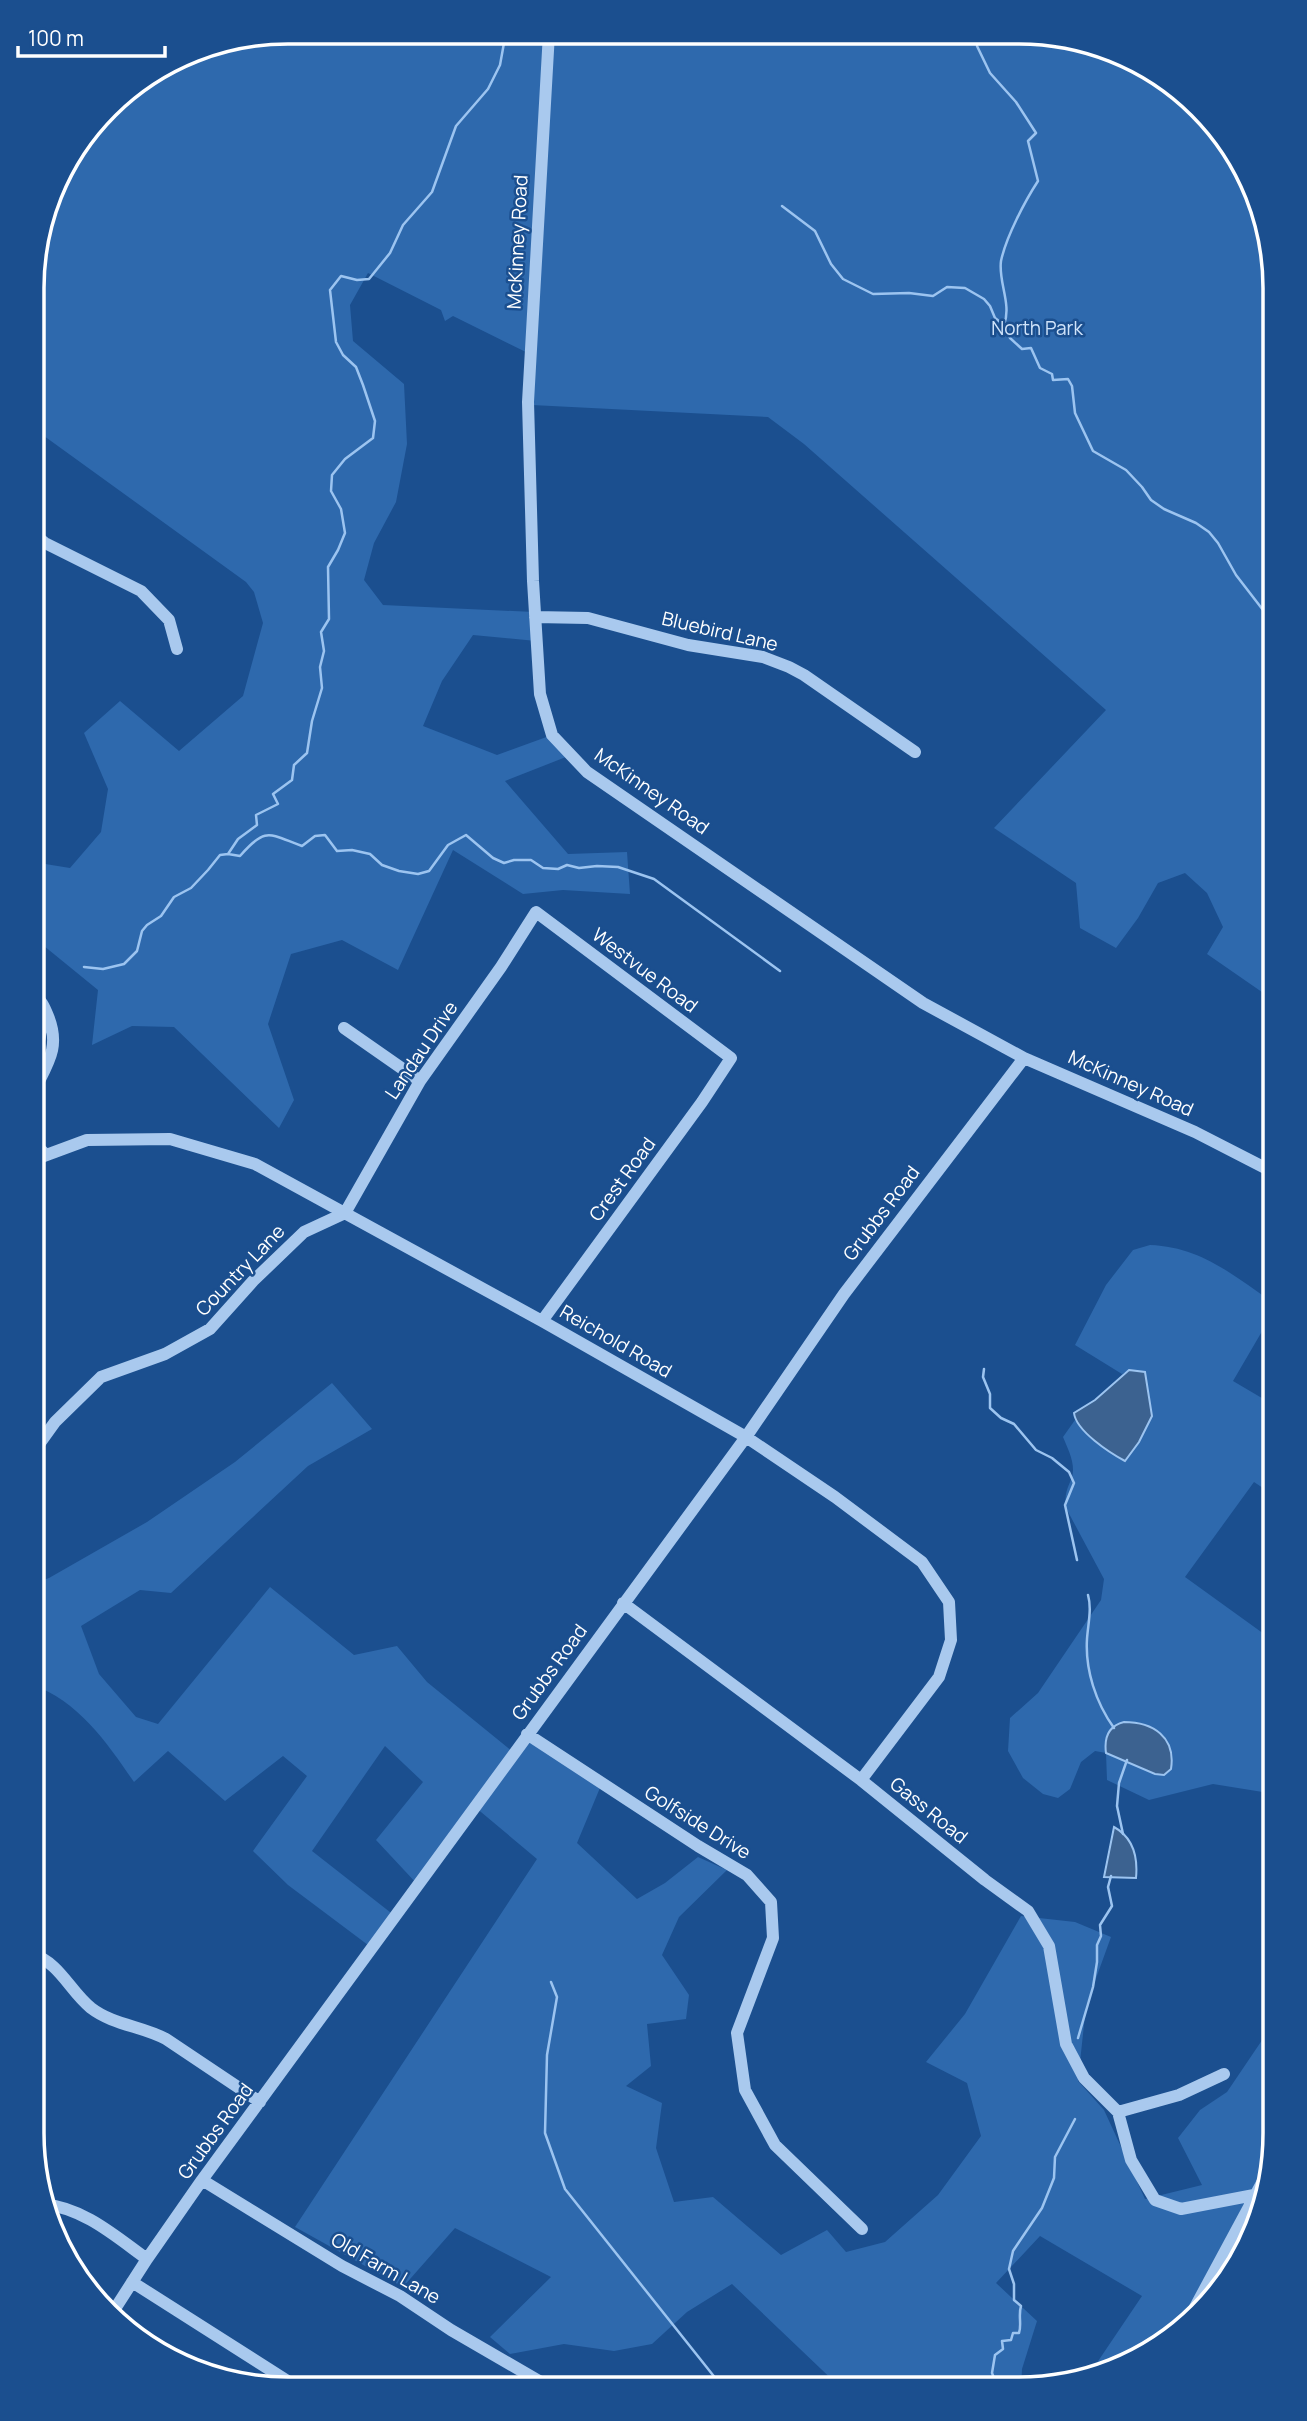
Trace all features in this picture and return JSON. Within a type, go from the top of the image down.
[{"type":"street","name":"McKinney Road","points":[[548,44],[528,402],[540,694],[552,736],[587,772],[923,1003],[1024,1058],[1195,1132],[1263,1167]]},
{"type":"street","points":[[44,542],[141,591],[169,620],[177,649]]},
{"type":"street","name":"Bluebird Lane","points":[[535,617],[589,618],[688,645],[763,657],[804,675],[915,752]]},
{"type":"street","name":"Westvue Road","points":[[536,912],[731,1058]]},
{"type":"street","name":"Landau Drive","points":[[345,1213],[420,1081],[501,967],[536,912]]},
{"type":"street","points":[[44,1007],[55,1034],[51,1056],[44,1070]]},
{"type":"street","points":[[344,1028],[420,1081]]},
{"type":"street","name":"Crest Road","points":[[542,1321],[702,1102],[731,1058]]},
{"type":"street","name":"Grubbs Road","points":[[116,2306],[202,2180],[746,1437],[844,1294],[1024,1058]]},
{"type":"street","name":"Reichold Road","points":[[45,1154],[87,1140],[170,1139],[254,1164],[542,1321],[746,1437],[835,1497],[922,1562],[949,1602],[951,1640],[939,1677],[860,1780]]},
{"type":"street","name":"Country Lane","points":[[44,1437],[55,1422],[101,1377],[165,1354],[211,1329],[253,1282],[304,1232],[345,1213]]},
{"type":"street","name":"Gass Road","points":[[623,1603],[860,1780],[1028,1911],[1049,1946],[1066,2044],[1084,2078],[1118,2112],[1131,2160],[1155,2200],[1181,2209],[1254,2195]]},
{"type":"street","name":"Golfside Drive","points":[[527,1734],[747,1875],[771,1902],[773,1938],[737,2034],[745,2090],[775,2146],[862,2229]]},
{"type":"street","points":[[44,1961],[55,1967],[80,1997],[97,2012],[166,2039],[260,2102]]},
{"type":"street","points":[[1118,2112],[1179,2095],[1224,2074]]},
{"type":"street","name":"Old Farm Lane","points":[[202,2180],[532,2377]]},
{"type":"street","points":[[1200,2297],[1256,2192]]},
{"type":"street","points":[[55,2206],[83,2215],[147,2259]]},
{"type":"street","points":[[132,2282],[281,2377]]},
{"type":"green space","name":"North Park","points":[[288,44],[1019,44],[1067,48],[1098,57],[1155,85],[1180,104],[1203,127],[1238,180],[1259,240],[1263,288],[1263,993],[1207,954],[1223,927],[1207,893],[1185,873],[1158,883],[1138,918],[1116,948],[1080,928],[1076,883],[994,828],[1106,710],[804,444],[768,417],[532,405],[534,356],[453,316],[445,321],[441,310],[368,273],[350,305],[353,341],[404,384],[407,444],[396,502],[374,543],[364,580],[383,605],[534,612],[536,641],[473,635],[442,681],[423,726],[497,755],[552,735],[571,755],[505,781],[568,854],[627,852],[630,894],[563,890],[523,894],[453,850],[398,970],[342,940],[291,954],[268,1024],[294,1100],[279,1128],[174,1027],[132,1026],[92,1045],[98,990],[44,946],[44,864],[70,868],[101,832],[108,789],[84,733],[120,701],[179,751],[243,696],[263,623],[254,592],[246,582],[44,436],[44,288],[52,225],[62,194],[85,152],[104,127],[127,104],[152,85],[194,62],[225,52]]},
{"type":"green space","points":[[1150,1245],[1186,1251],[1217,1265],[1263,1296],[1263,1330],[1233,1381],[1263,1399],[1263,1488],[1254,1482],[1185,1577],[1263,1633],[1263,1792],[1213,1784],[1149,1800],[1107,1780],[1106,1753],[1095,1751],[1081,1762],[1070,1789],[1058,1798],[1043,1794],[1023,1778],[1008,1751],[1010,1718],[1038,1693],[1101,1600],[1104,1579],[1066,1508],[1066,1495],[1073,1470],[1063,1437],[1075,1420],[1111,1453],[1125,1461],[1139,1442],[1150,1400],[1145,1372],[1129,1370],[1122,1374],[1075,1345],[1106,1285],[1133,1250]]},
{"type":"green space","points":[[332,1383],[372,1429],[308,1466],[171,1593],[140,1590],[81,1626],[99,1674],[136,1717],[158,1724],[270,1587],[354,1655],[397,1646],[427,1682],[513,1752],[527,1734],[602,1783],[577,1843],[637,1899],[665,1883],[698,1857],[727,1870],[679,1917],[662,1955],[689,1995],[686,2019],[647,2024],[651,2066],[626,2086],[662,2103],[656,2148],[674,2202],[713,2197],[781,2255],[827,2230],[846,2252],[885,2242],[938,2195],[981,2136],[967,2083],[926,2062],[965,2014],[1021,1916],[1075,1922],[1111,1937],[1086,2006],[1078,2081],[1104,2110],[1145,2199],[1202,2185],[1178,2138],[1200,2110],[1227,2092],[1263,2039],[1263,2149],[1259,2181],[1238,2241],[1203,2294],[1180,2317],[1155,2336],[1127,2352],[1096,2365],[1142,2296],[1040,2236],[996,2283],[1037,2321],[1022,2377],[829,2377],[732,2284],[687,2312],[652,2344],[614,2351],[564,2344],[510,2354],[490,2337],[551,2277],[455,2228],[403,2287],[295,2227],[537,1859],[475,1807],[418,1885],[376,1840],[423,1782],[385,1746],[312,1851],[395,1916],[372,1948],[288,1885],[253,1851],[307,1776],[283,1756],[225,1801],[168,1751],[134,1782],[114,1753],[78,1712],[44,1690],[44,1580],[147,1522],[235,1462]]},
{"type":"shaded area","points":[[1129,1370],[1145,1372],[1152,1416],[1139,1442],[1125,1461],[1087,1434],[1074,1413],[1095,1400]]},
{"type":"shaded area","points":[[1124,1722],[1153,1728],[1166,1740],[1172,1758],[1171,1769],[1164,1775],[1155,1774],[1106,1753],[1108,1733],[1114,1726]]},
{"type":"shaded area","points":[[1114,1827],[1130,1842],[1136,1863],[1136,1878],[1104,1877]]},
{"type":"waterway","points":[[84,967],[103,969],[124,964],[137,951],[142,931],[147,925],[161,916],[174,897],[191,888],[220,855],[228,854],[238,839],[257,825],[256,815],[278,804],[273,794],[292,780],[294,765],[307,753],[312,721],[322,688],[320,667],[324,651],[321,632],[329,619],[328,567],[345,533],[341,509],[331,491],[332,475],[345,459],[373,438],[375,421],[356,367],[343,355],[336,342],[330,290],[341,276],[357,280],[369,279],[390,253],[403,225],[432,192],[456,126],[488,89],[500,65],[504,44]]},
{"type":"waterway","points":[[977,46],[990,73],[1016,102],[1036,133],[1028,141],[1038,181],[1016,219],[1001,261],[1006,301],[1004,325]]},
{"type":"waterway","points":[[782,206],[815,231],[831,264],[843,279],[873,294],[909,293],[933,296],[947,287],[965,288],[984,299],[995,318],[1004,325],[1010,338],[1022,349],[1031,348],[1040,368],[1052,374],[1053,380],[1068,379],[1072,386],[1075,413],[1093,451],[1126,470],[1151,500],[1209,532],[1236,575],[1263,610]]},
{"type":"waterway","points":[[228,854],[240,856],[262,836],[275,836],[302,846],[315,836],[325,835],[337,851],[352,850],[370,854],[382,865],[418,874],[429,871],[448,845],[466,835],[493,858],[504,863],[531,860],[543,868],[558,869],[567,865],[579,868],[618,867],[654,879],[780,971]]},
{"type":"waterway","points":[[984,1369],[983,1377],[990,1394],[990,1408],[1001,1418],[1014,1424],[1036,1450],[1052,1458],[1069,1472],[1074,1483],[1065,1505],[1077,1560]]},
{"type":"waterway","points":[[1088,1595],[1090,1611],[1087,1651],[1090,1674],[1097,1697],[1114,1728]]},
{"type":"waterway","points":[[1123,1834],[1117,1806],[1119,1783],[1127,1760]]},
{"type":"waterway","points":[[1078,2038],[1093,1987],[1097,1945],[1101,1936],[1100,1925],[1112,1906],[1108,1887],[1111,1876]]},
{"type":"waterway","points":[[551,1982],[557,1997],[547,2055],[545,2133],[565,2189],[714,2377]]},
{"type":"waterway","points":[[994,2377],[995,2355],[1003,2349],[1002,2341],[1011,2340],[1013,2333],[1019,2333],[1020,2330],[1021,2306],[1014,2300],[1014,2284],[1009,2269],[1013,2251],[1042,2208],[1054,2178],[1055,2157],[1075,2119]]}]
